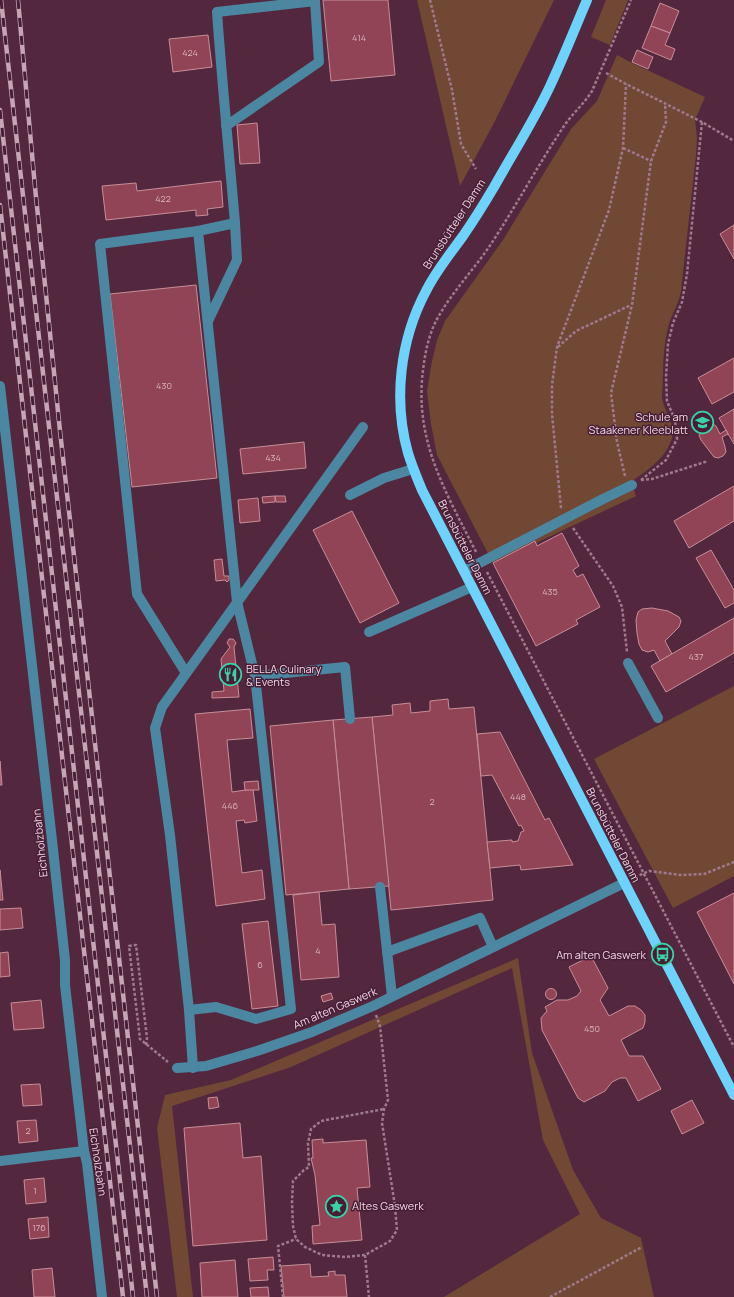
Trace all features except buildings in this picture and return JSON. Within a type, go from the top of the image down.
[{"type":"main road","name":"Brunsbütteler Damm","points":[[587,0],[552,83],[538,110],[479,212],[436,273],[414,317],[405,345],[401,373],[400,402],[402,425],[413,469],[422,490],[734,1095]]},
{"type":"street","points":[[208,321],[237,260],[235,223],[226,126],[217,12],[315,1],[319,62],[226,126]]},
{"type":"street","points":[[186,673],[137,594],[100,244],[198,231],[235,223]]},
{"type":"street","points":[[189,1010],[216,1007],[256,1019],[291,1009],[255,676],[237,602],[198,231]]},
{"type":"street","name":"Eichholzbahn","points":[[0,386],[3,443],[52,840],[65,960],[65,985],[102,1297]]},
{"type":"street","points":[[193,1068],[189,1010],[170,835],[155,728],[162,707],[363,427]]},
{"type":"street","points":[[350,495],[384,478],[413,469]]},
{"type":"street","points":[[464,571],[634,484]]},
{"type":"street","points":[[369,632],[472,588]]},
{"type":"street","points":[[628,663],[658,718]]},
{"type":"street","points":[[255,676],[345,667],[350,719]]},
{"type":"street","name":"Am alten Gaswerk","points":[[177,1068],[206,1066],[257,1051],[312,1032],[373,1006],[624,883]]},
{"type":"street","points":[[380,887],[392,996]]},
{"type":"street","points":[[387,952],[480,918],[493,947]]},
{"type":"street","points":[[0,1161],[84,1151]]},
{"type":"path","points":[[430,0],[452,90],[462,144],[476,168]]},
{"type":"path","points":[[606,73],[702,122],[734,141]]},
{"type":"path","points":[[626,84],[623,148],[609,210],[557,347],[552,385],[552,414],[560,507],[613,586],[622,607],[628,663]]},
{"type":"path","points":[[634,484],[616,442],[611,393],[632,305],[651,161],[666,122],[665,103]]},
{"type":"path","points":[[634,484],[666,460],[677,439],[675,420],[667,401],[666,376],[668,344],[673,323],[682,302],[702,122]]},
{"type":"path","points":[[623,148],[651,161]]},
{"type":"path","points":[[557,347],[576,331],[632,305]]},
{"type":"path","points":[[634,484],[652,480],[708,460]]},
{"type":"path","points":[[643,873],[648,871],[681,875],[704,874],[734,862]]},
{"type":"path","points":[[146,1045],[147,1038],[136,945],[129,946],[140,1039],[146,1045],[177,1068]]},
{"type":"path","points":[[373,1006],[380,1026],[388,1100],[384,1109],[382,1123],[395,1206],[397,1230],[390,1240],[365,1254],[345,1257],[322,1255],[305,1247],[296,1239],[293,1226],[293,1180],[309,1167],[308,1143],[311,1130],[321,1121],[384,1109]]},
{"type":"path","points":[[283,1297],[278,1246],[296,1239]]},
{"type":"path","points":[[550,1297],[642,1247]]},
{"type":"path","points":[[365,1254],[369,1297]]},
{"type":"shaded area","points":[[417,0],[554,0],[495,121],[460,186]]},
{"type":"shaded area","points":[[606,0],[628,0],[610,45],[591,37]]},
{"type":"shaded area","points":[[617,55],[705,97],[695,120],[697,137],[696,155],[681,291],[668,328],[664,352],[662,397],[671,424],[671,441],[664,454],[631,482],[636,496],[493,563],[437,455],[427,391],[437,340],[445,321],[503,240],[571,129],[597,101]]},
{"type":"shaded area","points":[[734,686],[734,876],[673,908],[594,759]]},
{"type":"shaded area","points":[[518,958],[532,1053],[573,1170],[601,1218],[641,1238],[654,1297],[444,1297],[580,1214],[543,1140],[512,968],[291,1067],[172,1106],[193,1297],[177,1297],[157,1128],[165,1095],[231,1080]]},
{"type":"railway","points":[[1,0],[147,1297]]},
{"type":"railway","points":[[18,0],[35,187],[60,431],[157,1297]]},
{"type":"railway","points":[[0,110],[133,1297]]},
{"type":"railway","points":[[0,205],[123,1297]]},
{"type":"place","name":"Schule am Staakener Kleeblatt","points":[[703,423]]},
{"type":"place","name":"BELLA Culinary & Events","points":[[230,675]]},
{"type":"place","name":"Am alten Gaswerk","points":[[662,955]]},
{"type":"place","name":"Altes Gaswerk","points":[[337,1206]]}]
